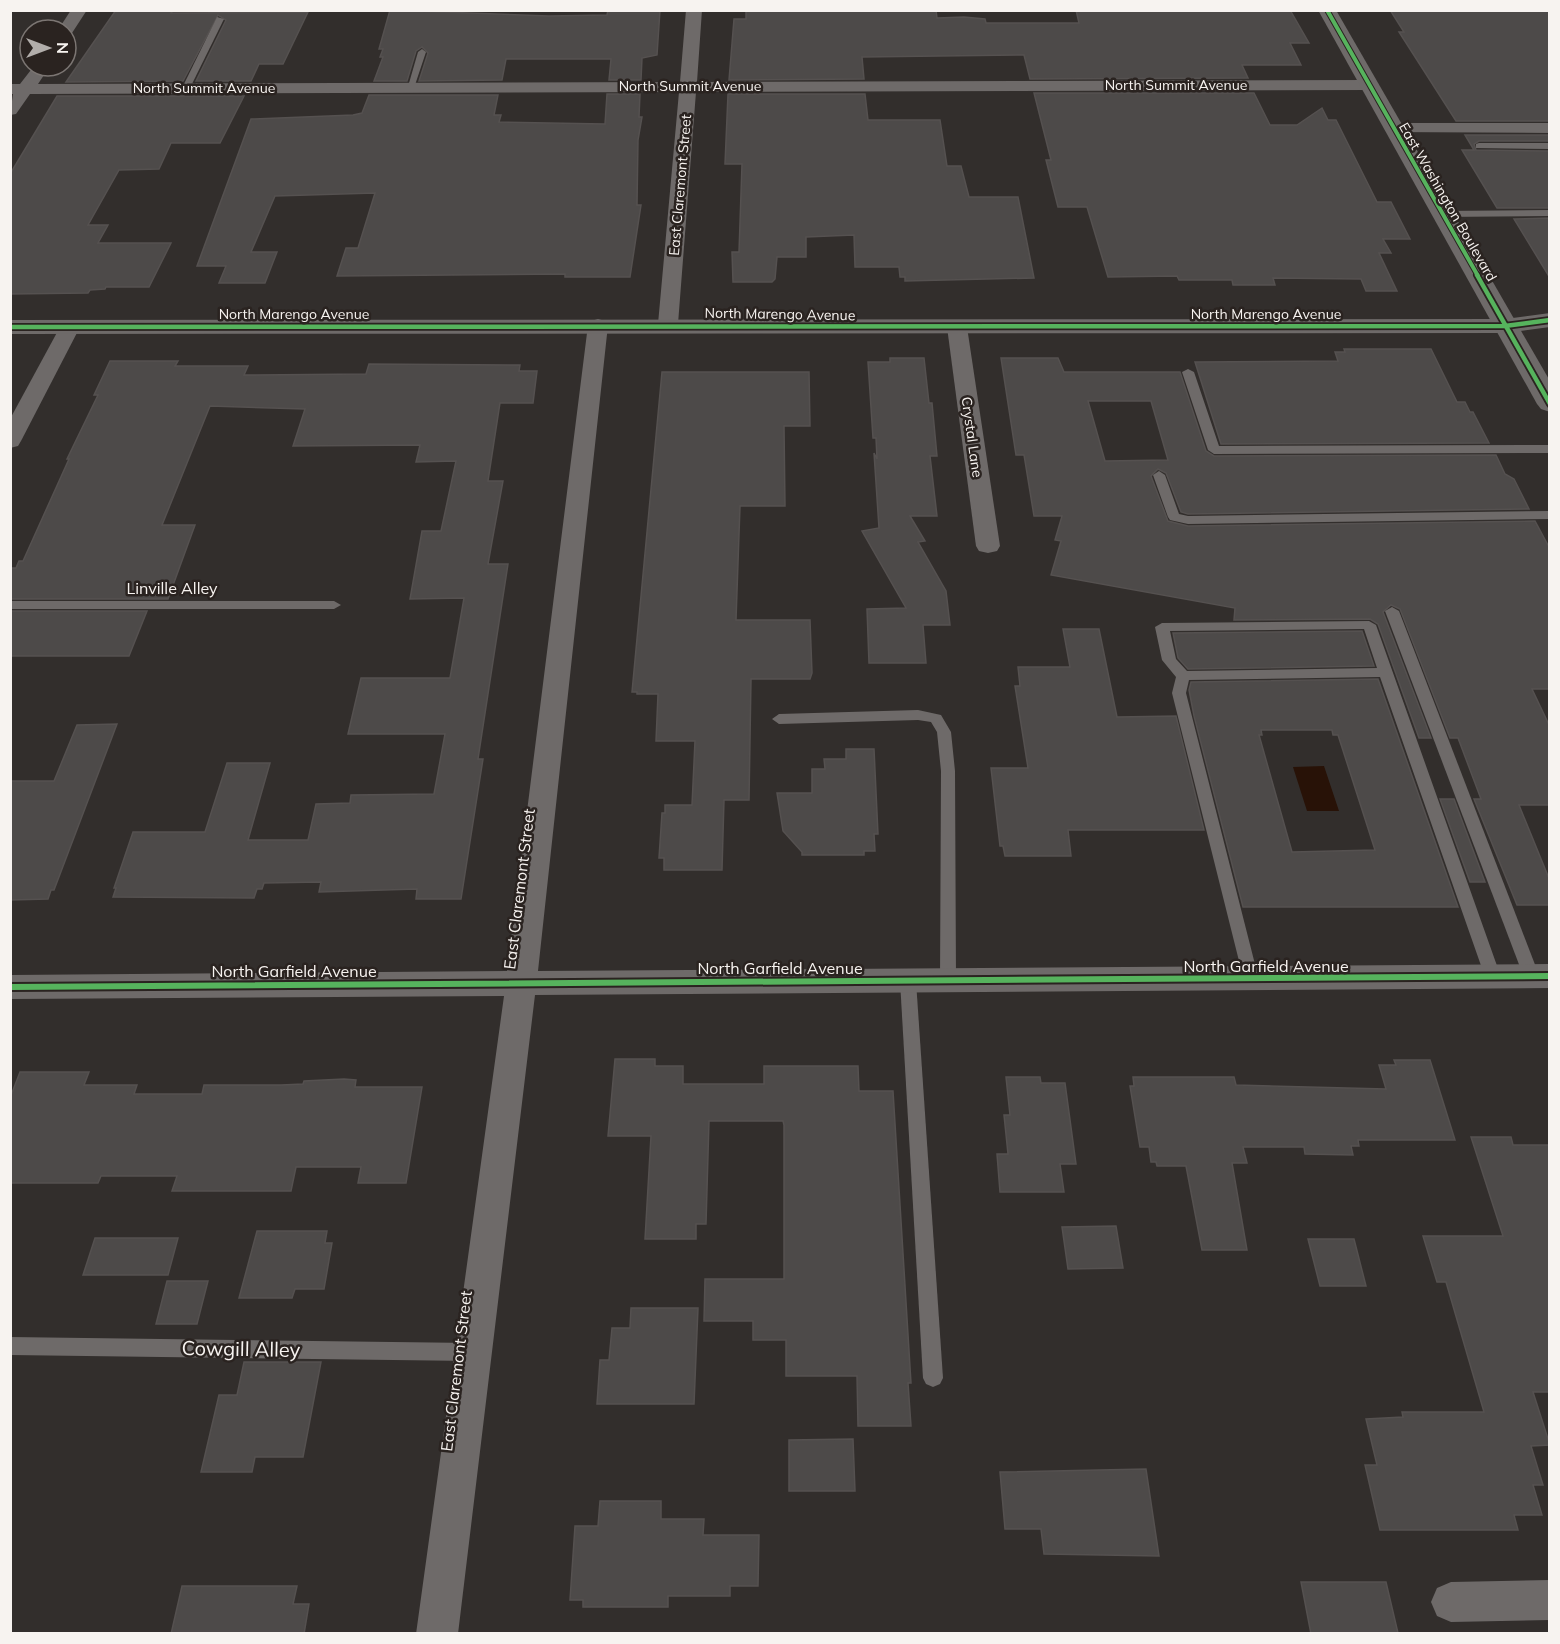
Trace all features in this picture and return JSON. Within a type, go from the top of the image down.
[{"type":"street","name":"East Claremont Street","points":[[668,324],[694,10]]},
{"type":"street","name":"East Washington Boulevard","points":[[1327,10],[1550,404]]},
{"type":"street","name":"North Summit Avenue","points":[[19,88],[1369,85]]},
{"type":"street","points":[[10,110],[19,88]]},
{"type":"street","points":[[1393,128],[1543,128]]},
{"type":"street","name":"North Marengo Avenue","points":[[10,327],[668,324],[957,327],[1505,326],[1550,320]]},
{"type":"street","name":"East Claremont Street","points":[[436,1634],[521,983],[598,325]]},
{"type":"street","points":[[10,441],[70,327]]},
{"type":"street","name":"Crystal Lane","points":[[957,327],[988,546]]},
{"type":"street","name":"North Garfield Avenue","points":[[10,987],[1251,980],[1540,976]]},
{"type":"street","points":[[1451,1602],[1550,1600]]},
{"type":"lane","points":[[186,88],[220,20]]},
{"type":"lane","points":[[410,88],[422,51]]},
{"type":"lane","points":[[1479,146],[1549,146],[1543,128]]},
{"type":"lane","points":[[1442,214],[1550,213]]},
{"type":"lane","points":[[1188,372],[1214,450],[1550,450]]},
{"type":"lane","points":[[1159,475],[1174,517],[1188,520],[1550,515]]},
{"type":"lane","name":"Linville Alley","points":[[10,605],[334,605]]},
{"type":"lane","points":[[1392,611],[1540,976]]},
{"type":"lane","points":[[1385,672],[1183,676],[1168,660],[1162,627],[1369,625],[1493,977]]},
{"type":"lane","points":[[1183,676],[1179,693],[1251,980]]},
{"type":"lane","points":[[779,719],[918,715],[936,718],[944,732],[948,771],[948,980]]},
{"type":"lane","points":[[908,981],[933,1378]]},
{"type":"lane","name":"Cowgill Alley","points":[[10,1346],[472,1352]]},
{"type":"shaded area","points":[[1324,766],[1339,811],[1307,811],[1293,767]]},
{"type":"building","points":[[116,10],[173,10],[171,13],[308,12],[283,64],[259,64],[251,81],[196,81],[226,20],[218,15],[183,81],[66,82],[69,78],[78,78],[78,65]]},
{"type":"building","points":[[390,10],[549,16],[607,15],[608,10],[660,10],[657,55],[642,58],[641,80],[609,80],[611,59],[506,59],[502,80],[419,81],[428,53],[422,47],[416,51],[407,81],[374,81],[383,57],[380,57],[383,49],[379,49]]},
{"type":"building","points":[[746,10],[936,10],[937,18],[985,19],[986,23],[1079,23],[1076,10],[1290,10],[1309,43],[1290,43],[1301,65],[1242,65],[1248,78],[1030,79],[1024,55],[862,57],[864,79],[729,80],[734,19],[746,19]]},
{"type":"building","points":[[1390,10],[1550,10],[1550,121],[1456,121],[1399,32],[1404,32]]},
{"type":"building","points":[[1034,93],[1254,93],[1270,125],[1297,125],[1322,108],[1328,120],[1336,120],[1377,202],[1391,202],[1410,239],[1383,239],[1391,253],[1379,253],[1397,291],[1366,291],[1361,279],[1273,278],[1275,285],[1233,285],[1232,280],[1179,280],[1177,276],[1108,277],[1087,207],[1058,207],[1046,160],[1051,160]]},
{"type":"building","points":[[607,94],[640,94],[639,117],[642,117],[638,140],[637,205],[641,205],[630,277],[565,277],[565,274],[337,276],[346,248],[358,248],[375,193],[275,196],[251,252],[277,252],[265,283],[219,283],[226,266],[197,266],[251,119],[353,115],[362,113],[369,95],[498,95],[494,115],[501,115],[499,122],[605,124]]},
{"type":"building","points":[[728,94],[865,94],[868,120],[940,120],[947,166],[961,166],[969,197],[1018,197],[1034,278],[905,281],[905,277],[900,277],[899,267],[855,267],[854,235],[806,237],[806,257],[777,257],[775,279],[772,282],[733,282],[732,252],[739,252],[742,164],[725,164]]},
{"type":"building","points":[[57,96],[244,96],[220,143],[171,143],[159,169],[119,170],[88,225],[108,225],[98,243],[171,243],[149,287],[106,287],[90,290],[88,293],[10,294],[10,174]]},
{"type":"building","points":[[1465,135],[1550,135],[1550,141],[1479,141],[1474,144],[1476,150],[1550,151],[1550,208],[1497,208],[1462,150],[1474,150]]},
{"type":"building","points":[[1550,218],[1550,278],[1514,219]]},
{"type":"building","points":[[1344,349],[1431,349],[1457,402],[1465,402],[1470,412],[1473,412],[1489,443],[1221,444],[1195,362],[1338,361],[1335,352],[1345,352]]},
{"type":"building","points":[[890,358],[924,358],[929,403],[932,403],[937,456],[930,456],[937,516],[910,516],[925,541],[918,542],[946,591],[950,625],[923,625],[926,663],[869,663],[867,609],[906,608],[862,531],[879,528],[874,453],[877,459],[876,438],[873,438],[868,362],[890,362]]},
{"type":"building","points":[[1001,358],[1058,358],[1064,372],[1180,372],[1206,451],[1214,456],[1496,455],[1505,474],[1514,479],[1529,509],[1188,514],[1181,512],[1166,473],[1158,469],[1151,476],[1168,521],[1188,526],[1535,521],[1550,549],[1550,689],[1532,689],[1550,727],[1550,805],[1519,805],[1550,881],[1550,905],[1517,905],[1474,799],[1481,799],[1458,738],[1450,738],[1400,609],[1391,605],[1383,612],[1431,738],[1419,738],[1378,624],[1370,619],[1234,620],[1235,608],[1051,575],[1061,541],[1055,540],[1062,516],[1034,516],[1024,455],[1016,455]],"holes":[[[1088,401],[1151,401],[1168,460],[1105,461]]]},
{"type":"building","points":[[110,361],[178,361],[175,366],[248,366],[244,375],[366,374],[369,364],[520,365],[519,371],[537,371],[533,403],[500,403],[488,481],[503,481],[488,564],[508,564],[478,759],[483,759],[461,899],[416,899],[417,889],[319,892],[321,882],[264,883],[262,889],[257,889],[254,898],[113,897],[133,832],[205,832],[227,763],[270,763],[248,840],[308,840],[316,804],[350,803],[351,795],[434,794],[445,734],[348,734],[361,678],[450,678],[464,598],[410,599],[422,531],[441,531],[456,461],[416,462],[420,445],[293,446],[305,409],[210,406],[162,525],[195,525],[168,599],[10,599],[10,568],[16,568],[19,561],[23,561],[69,459],[67,459],[98,395],[94,395]]},
{"type":"building","points":[[662,372],[809,372],[810,426],[784,426],[785,506],[740,506],[736,620],[810,620],[812,673],[810,679],[751,679],[749,800],[724,800],[722,870],[664,870],[664,858],[659,858],[662,813],[665,813],[665,805],[692,805],[695,741],[656,741],[658,694],[632,692]]},
{"type":"building","points":[[10,611],[147,611],[129,656],[10,656]]},
{"type":"building","points":[[1063,629],[1099,629],[1117,717],[1176,716],[1204,830],[1068,830],[1071,856],[1005,856],[1003,846],[1000,846],[991,768],[1028,768],[1015,686],[1020,686],[1018,667],[1070,667]]},
{"type":"building","points":[[1362,631],[1374,666],[1188,669],[1178,658],[1173,633]]},
{"type":"building","points":[[1378,679],[1458,907],[1243,907],[1194,716],[1189,690],[1191,682]],"holes":[[[1261,730],[1332,730],[1333,735],[1338,735],[1375,850],[1292,852],[1259,735],[1262,735]]]},
{"type":"building","points":[[117,724],[54,890],[51,890],[48,899],[10,900],[10,781],[54,781],[77,725]]},
{"type":"building","points":[[846,749],[874,749],[878,834],[874,834],[875,851],[864,851],[864,855],[802,855],[802,852],[783,831],[777,793],[812,793],[812,769],[825,769],[824,759],[846,759]]},
{"type":"building","points":[[1440,799],[1454,799],[1485,882],[1470,882]]},
{"type":"building","points":[[615,1059],[655,1059],[655,1066],[683,1066],[683,1084],[764,1084],[764,1066],[858,1066],[859,1091],[893,1091],[911,1383],[908,1383],[911,1426],[858,1426],[857,1376],[786,1376],[786,1340],[753,1340],[753,1321],[704,1321],[705,1279],[784,1279],[783,1121],[709,1121],[706,1224],[696,1224],[696,1239],[645,1239],[651,1136],[608,1136]]},
{"type":"building","points":[[1394,1060],[1430,1060],[1455,1140],[1358,1140],[1359,1146],[1351,1146],[1353,1155],[1305,1154],[1304,1147],[1243,1147],[1247,1163],[1232,1163],[1247,1250],[1202,1250],[1186,1166],[1157,1166],[1156,1162],[1151,1162],[1149,1147],[1140,1147],[1130,1086],[1134,1086],[1133,1077],[1234,1077],[1236,1085],[1386,1089],[1379,1065],[1396,1065]]},
{"type":"building","points":[[20,1072],[89,1072],[84,1085],[137,1085],[134,1094],[202,1094],[204,1085],[281,1085],[303,1084],[304,1081],[344,1079],[356,1080],[355,1087],[422,1087],[406,1183],[358,1183],[361,1167],[296,1167],[291,1191],[172,1191],[177,1176],[101,1176],[98,1183],[10,1183],[10,1098]]},
{"type":"building","points":[[1006,1077],[1040,1077],[1041,1083],[1065,1083],[1076,1164],[1060,1164],[1064,1192],[1000,1192],[997,1154],[1008,1154],[1004,1115],[1010,1115]]},
{"type":"building","points":[[1471,1137],[1511,1137],[1513,1145],[1550,1145],[1550,1392],[1533,1392],[1550,1445],[1531,1446],[1543,1485],[1533,1485],[1542,1515],[1514,1515],[1518,1530],[1380,1530],[1365,1465],[1377,1465],[1366,1419],[1403,1417],[1402,1412],[1484,1412],[1446,1282],[1437,1282],[1423,1236],[1503,1236]]},
{"type":"building","points":[[1116,1226],[1123,1268],[1068,1269],[1062,1227]]},
{"type":"building","points":[[257,1231],[327,1231],[325,1243],[332,1243],[324,1289],[295,1289],[292,1298],[239,1298]]},
{"type":"building","points":[[95,1238],[178,1238],[168,1275],[83,1275]]},
{"type":"building","points":[[1308,1239],[1354,1239],[1366,1286],[1320,1286]]},
{"type":"building","points":[[167,1281],[208,1281],[197,1324],[156,1324]]},
{"type":"building","points":[[631,1308],[698,1308],[694,1404],[597,1404],[600,1360],[609,1360],[612,1328],[630,1328]]},
{"type":"building","points":[[244,1362],[321,1362],[303,1457],[255,1457],[252,1472],[201,1472],[219,1395],[237,1395]]},
{"type":"building","points":[[853,1439],[855,1491],[789,1491],[789,1440]]},
{"type":"building","points":[[1146,1469],[1159,1556],[1044,1554],[1041,1529],[1005,1529],[1000,1472]]},
{"type":"building","points":[[600,1501],[661,1501],[661,1519],[704,1519],[703,1535],[759,1535],[758,1586],[730,1586],[730,1596],[668,1596],[668,1607],[583,1607],[583,1600],[570,1600],[575,1526],[598,1526]]},
{"type":"building","points":[[1301,1582],[1386,1582],[1398,1633],[1311,1634]]},
{"type":"building","points":[[182,1586],[297,1586],[293,1604],[309,1604],[304,1634],[171,1634]]},
{"type":"cycle path","points":[[1327,10],[1550,404]]},
{"type":"cycle path","points":[[10,327],[1505,326],[1550,320]]},
{"type":"cycle path","points":[[10,987],[1550,976]]}]
